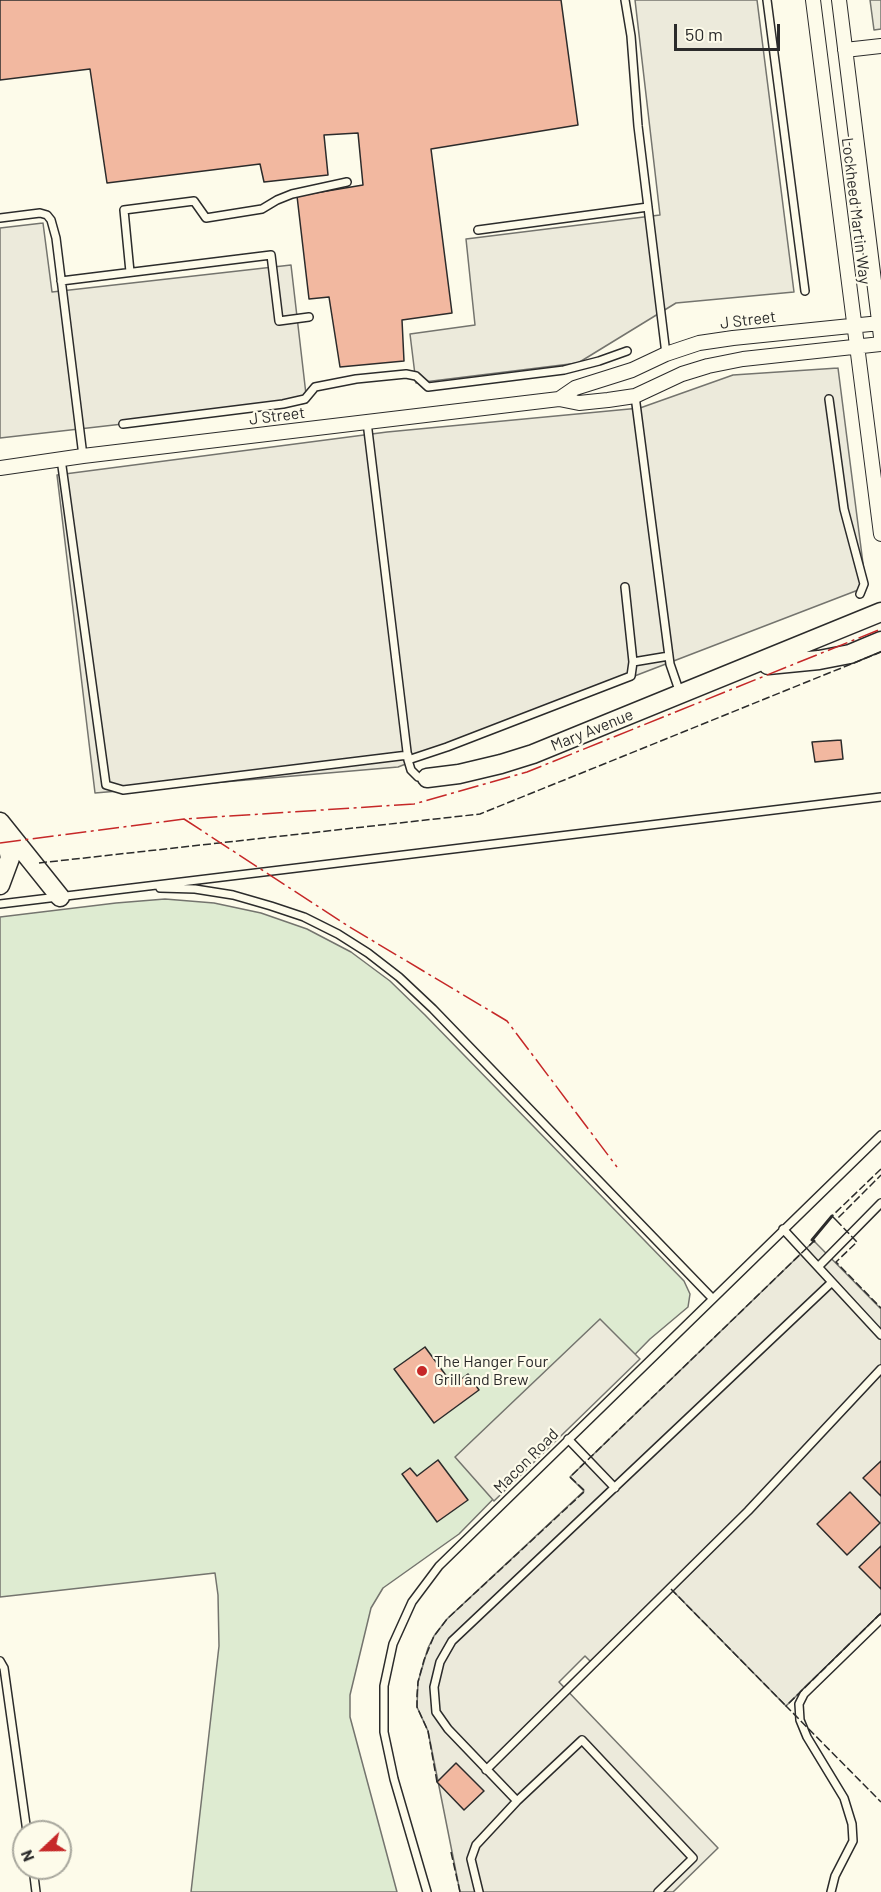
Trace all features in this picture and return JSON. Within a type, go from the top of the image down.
[{"type":"street","name":"Lockheed Martin Way","points":[[813,0],[881,534]]},
{"type":"street","name":"Lockheed Martin Way","points":[[838,0],[880,330]]},
{"type":"street","points":[[845,50],[881,46]]},
{"type":"street","name":"J Street","points":[[559,399],[575,388],[632,370],[666,354],[699,343],[854,325],[880,330]]},
{"type":"street","name":"J Street","points":[[0,468],[559,399],[579,403],[635,396],[682,374],[708,366],[743,359],[881,344]]},
{"type":"street","name":"Mary Avenue","points":[[427,778],[480,769],[533,754],[881,612]]},
{"type":"street","name":"Mary Avenue","points":[[752,666],[850,654],[881,641]]},
{"type":"street","points":[[0,885],[10,858],[1,826]]},
{"type":"street","points":[[1,826],[60,897]]},
{"type":"lane","points":[[625,0],[631,36],[638,126],[666,354]]},
{"type":"lane","points":[[767,0],[805,291]]},
{"type":"lane","points":[[130,272],[124,210],[194,201],[206,218],[262,209],[292,194],[347,183]]},
{"type":"lane","points":[[478,230],[648,207]]},
{"type":"lane","points":[[0,218],[40,213],[47,215],[51,220],[56,238],[83,456]]},
{"type":"lane","points":[[61,281],[271,255],[279,321],[309,317]]},
{"type":"lane","points":[[123,424],[283,404],[305,399],[315,387],[356,379],[416,376],[428,387],[564,370],[627,351]]},
{"type":"lane","points":[[635,396],[669,656],[680,694]]},
{"type":"lane","points":[[829,399],[844,509],[864,584],[860,594]]},
{"type":"lane","points":[[367,422],[408,758],[411,770],[418,777],[427,778]]},
{"type":"lane","points":[[61,459],[106,785],[123,790],[408,758],[447,747],[631,676],[633,662],[625,587]]},
{"type":"lane","points":[[633,662],[669,656]]},
{"type":"lane","points":[[0,904],[881,797]]},
{"type":"lane","points":[[133,888],[195,888],[233,895],[304,917],[338,934],[368,953],[399,977],[433,1009],[712,1298]]},
{"type":"lane","name":"Macon Road","points":[[426,1892],[394,1779],[384,1731],[384,1686],[393,1644],[412,1602],[439,1566],[881,1135]]},
{"type":"lane","points":[[819,1266],[881,1203]]},
{"type":"lane","points":[[783,1229],[881,1335]]},
{"type":"lane","points":[[517,1801],[448,1729],[436,1712],[434,1687],[440,1662],[452,1641],[832,1282]]},
{"type":"lane","points":[[486,1770],[748,1511],[881,1369]]},
{"type":"lane","points":[[568,1439],[615,1488]]},
{"type":"lane","points":[[831,1892],[835,1876],[853,1841],[852,1824],[844,1798],[807,1737],[800,1720],[799,1704],[804,1694],[881,1619]]},
{"type":"lane","points":[[0,1661],[4,1668],[25,1820]]},
{"type":"lane","points":[[478,1892],[471,1859],[476,1845],[517,1801],[582,1740],[693,1858],[658,1892]]},
{"type":"green space","points":[[165,899],[214,903],[261,913],[307,929],[351,952],[390,981],[684,1281],[690,1294],[688,1307],[650,1339],[459,1534],[383,1588],[371,1608],[350,1695],[350,1717],[397,1892],[191,1892],[219,1646],[215,1573],[0,1597],[0,917]]},
{"type":"shaded area","points":[[635,0],[757,0],[794,292],[676,303],[578,363],[416,383],[410,334],[475,325],[466,239],[660,215]]},
{"type":"shaded area","points":[[870,0],[881,0],[881,29],[874,30]]},
{"type":"shaded area","points":[[43,223],[52,292],[291,265],[307,403],[0,438],[0,228]]},
{"type":"shaded area","points":[[838,368],[866,587],[398,767],[95,793],[57,475],[387,432],[640,408],[733,375]]},
{"type":"shaded area","points":[[814,1241],[881,1309],[881,1613],[786,1706],[671,1589],[592,1663],[585,1656],[559,1682],[718,1848],[673,1892],[460,1892],[428,1731],[417,1707],[418,1682],[434,1636],[447,1619],[584,1491],[570,1477]]},
{"type":"shaded area","points":[[600,1319],[640,1359],[494,1501],[455,1457]]},
{"type":"building","points":[[0,0],[561,0],[578,125],[431,149],[452,313],[402,320],[404,361],[340,367],[329,297],[309,299],[297,196],[363,185],[358,133],[324,135],[328,175],[264,182],[260,164],[107,183],[90,69],[0,80]]},
{"type":"building","points":[[841,740],[843,759],[815,762],[812,742]]},
{"type":"building","points":[[425,1347],[453,1385],[468,1374],[479,1390],[434,1423],[394,1369]]},
{"type":"building","points":[[438,1460],[468,1500],[437,1522],[402,1474],[410,1468],[417,1476]]},
{"type":"building","points":[[881,1461],[881,1496],[863,1478]]},
{"type":"building","points":[[850,1492],[880,1523],[847,1555],[817,1524]]},
{"type":"building","points":[[881,1546],[881,1589],[859,1567]]},
{"type":"building","points":[[456,1763],[484,1791],[464,1810],[437,1782]]},
{"type":"fence","points":[[39,863],[480,814],[881,652]]},
{"type":"fence","points":[[881,1169],[832,1216],[836,1220],[881,1175]]},
{"type":"fence","points":[[836,1220],[857,1242],[836,1262],[881,1308]]},
{"type":"fence","points":[[437,1782],[428,1731],[417,1707],[418,1682],[434,1636],[447,1619],[585,1491],[570,1477],[814,1241]]},
{"type":"fence","points":[[671,1589],[786,1706]]},
{"type":"fence","points":[[881,1613],[786,1706],[881,1802]]},
{"type":"fence","points":[[451,1852],[460,1892]]},
{"type":"wall","points":[[814,1241],[812,1240],[832,1216]]},
{"type":"power","points":[[0,843],[184,819],[414,804],[527,772],[881,629]]},
{"type":"power","points":[[184,819],[348,926],[507,1021],[617,1167]]},
{"type":"place","name":"The Hanger Four Grill and Brew","points":[[422,1371]]}]
